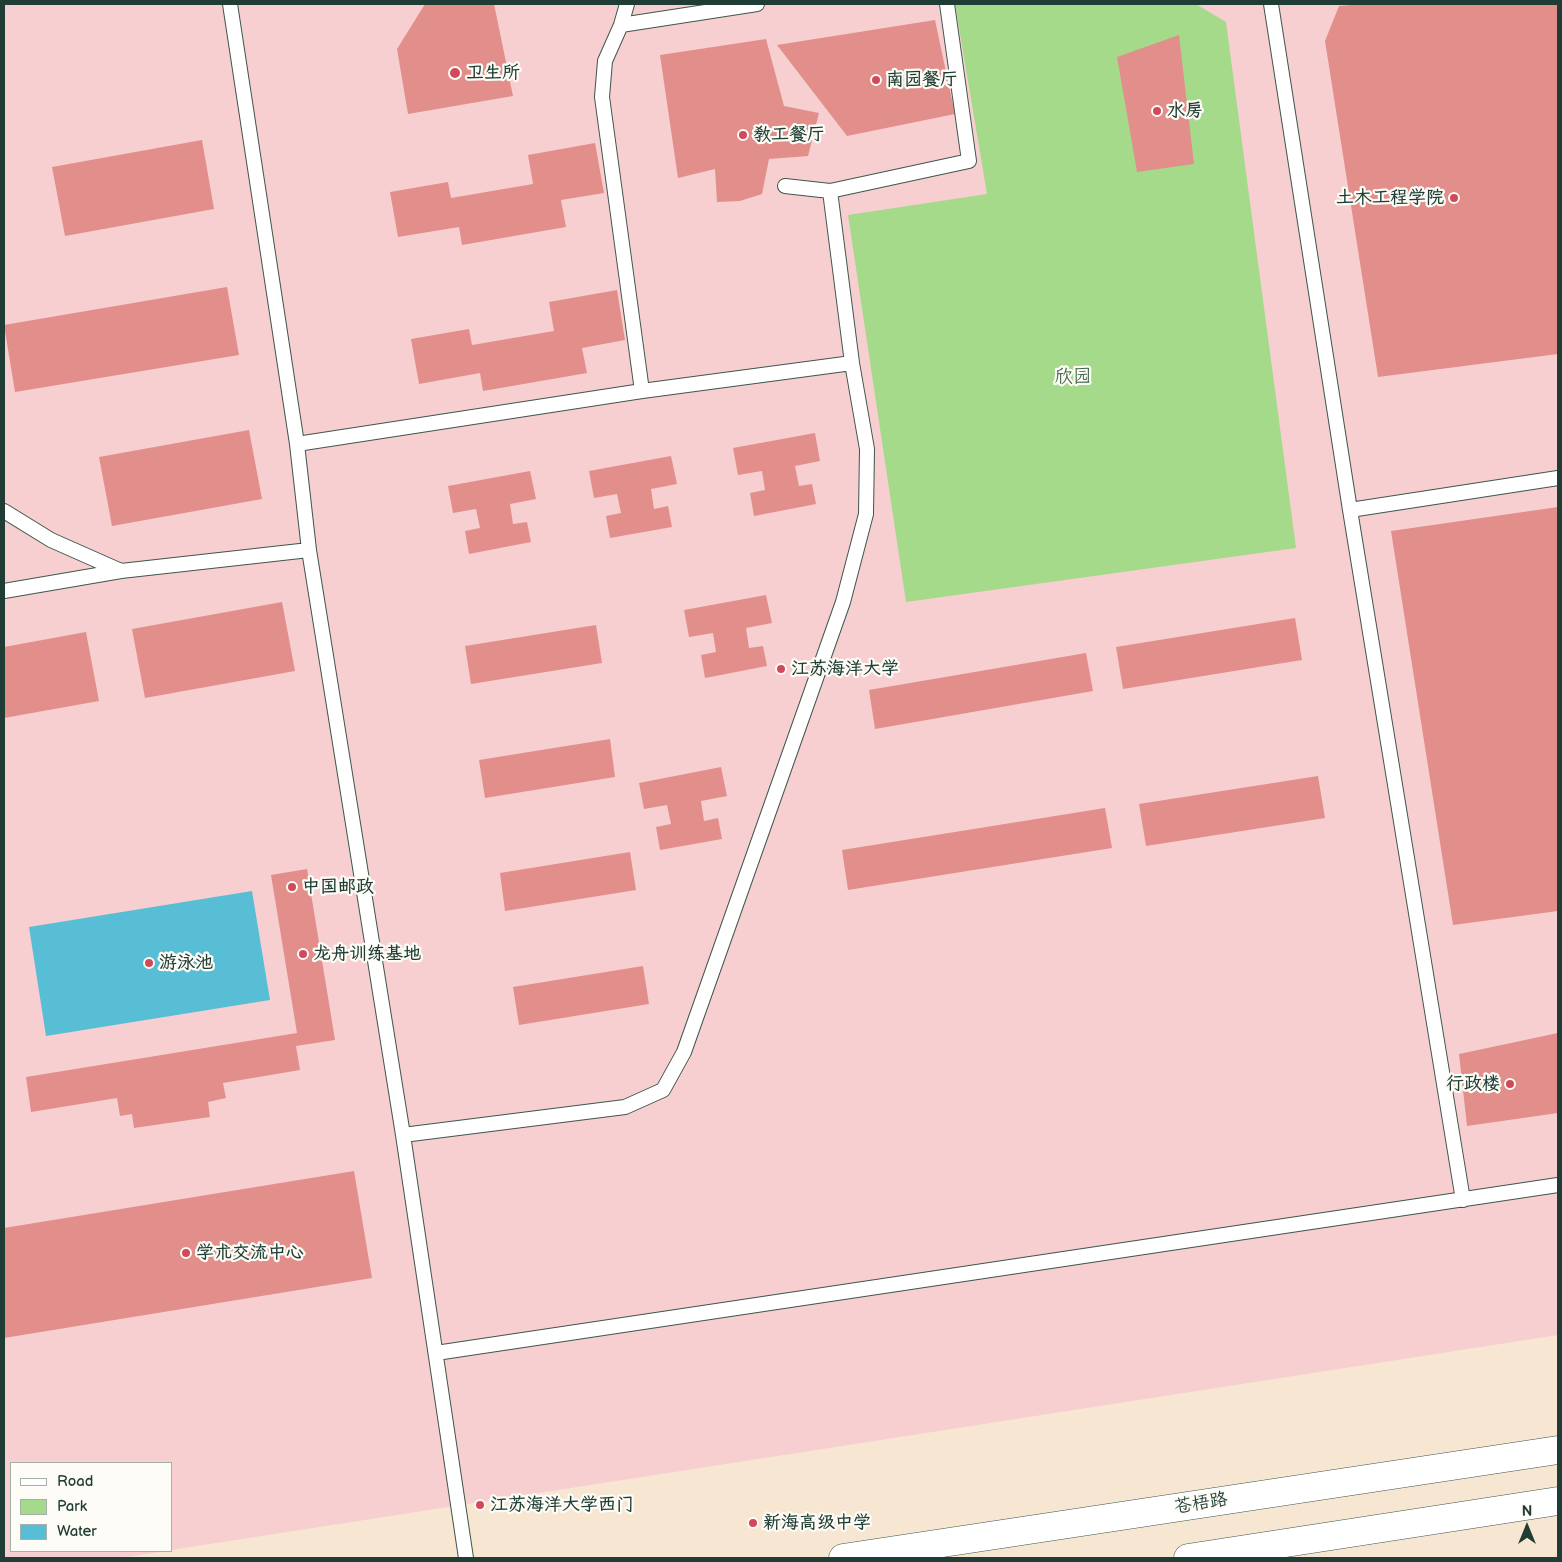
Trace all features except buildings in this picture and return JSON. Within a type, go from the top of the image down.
[{"type":"main road","name":"苍梧路","points":[[843,1558],[1558,1450]]},
{"type":"main road","points":[[1188,1558],[1558,1501]]},
{"type":"lane","points":[[230,4],[297,444],[308,550],[403,1135],[466,1558]]},
{"type":"lane","points":[[627,4],[621,26],[605,62],[602,98],[642,391]]},
{"type":"lane","points":[[621,26],[758,4]]},
{"type":"lane","points":[[785,186],[830,192],[969,162],[947,4]]},
{"type":"lane","points":[[1271,4],[1350,510],[1463,1200]]},
{"type":"lane","points":[[403,1135],[625,1107],[663,1090],[684,1052],[843,602],[866,514],[867,448],[852,362],[830,192]]},
{"type":"lane","points":[[297,444],[642,391],[852,362]]},
{"type":"lane","points":[[1350,510],[1558,478]]},
{"type":"lane","points":[[4,511],[51,540],[121,571]]},
{"type":"lane","points":[[4,591],[121,571],[308,550]]},
{"type":"lane","points":[[436,1353],[1558,1185]]},
{"type":"shaded area","name":"江苏海洋大学","points":[[4,4],[1558,4],[1558,1335],[172,1550],[172,1462],[10,1462],[10,1552],[161,1552],[119,1558],[4,1558]]},
{"type":"green space","name":"欣园","points":[[955,4],[1196,4],[1226,22],[1296,548],[906,602],[848,215],[987,194]]},
{"type":"water","name":"游泳池","points":[[252,891],[270,1000],[46,1036],[29,927]]},
{"type":"place","name":"卫生所","points":[[455,73]]},
{"type":"place","name":"南园餐厅","points":[[876,80]]},
{"type":"place","name":"水房","points":[[1157,111]]},
{"type":"place","name":"教工餐厅","points":[[743,135]]},
{"type":"place","name":"土木工程学院","points":[[1454,198]]},
{"type":"place","name":"江苏海洋大学","points":[[781,669]]},
{"type":"place","name":"中国邮政","points":[[292,887]]},
{"type":"place","name":"龙舟训练基地","points":[[303,954]]},
{"type":"place","name":"游泳池","points":[[149,963]]},
{"type":"place","name":"行政楼","points":[[1510,1084]]},
{"type":"place","name":"学术交流中心","points":[[186,1253]]},
{"type":"place","name":"江苏海洋大学西门","points":[[480,1505]]},
{"type":"place","name":"新海高级中学","points":[[753,1523]]}]
